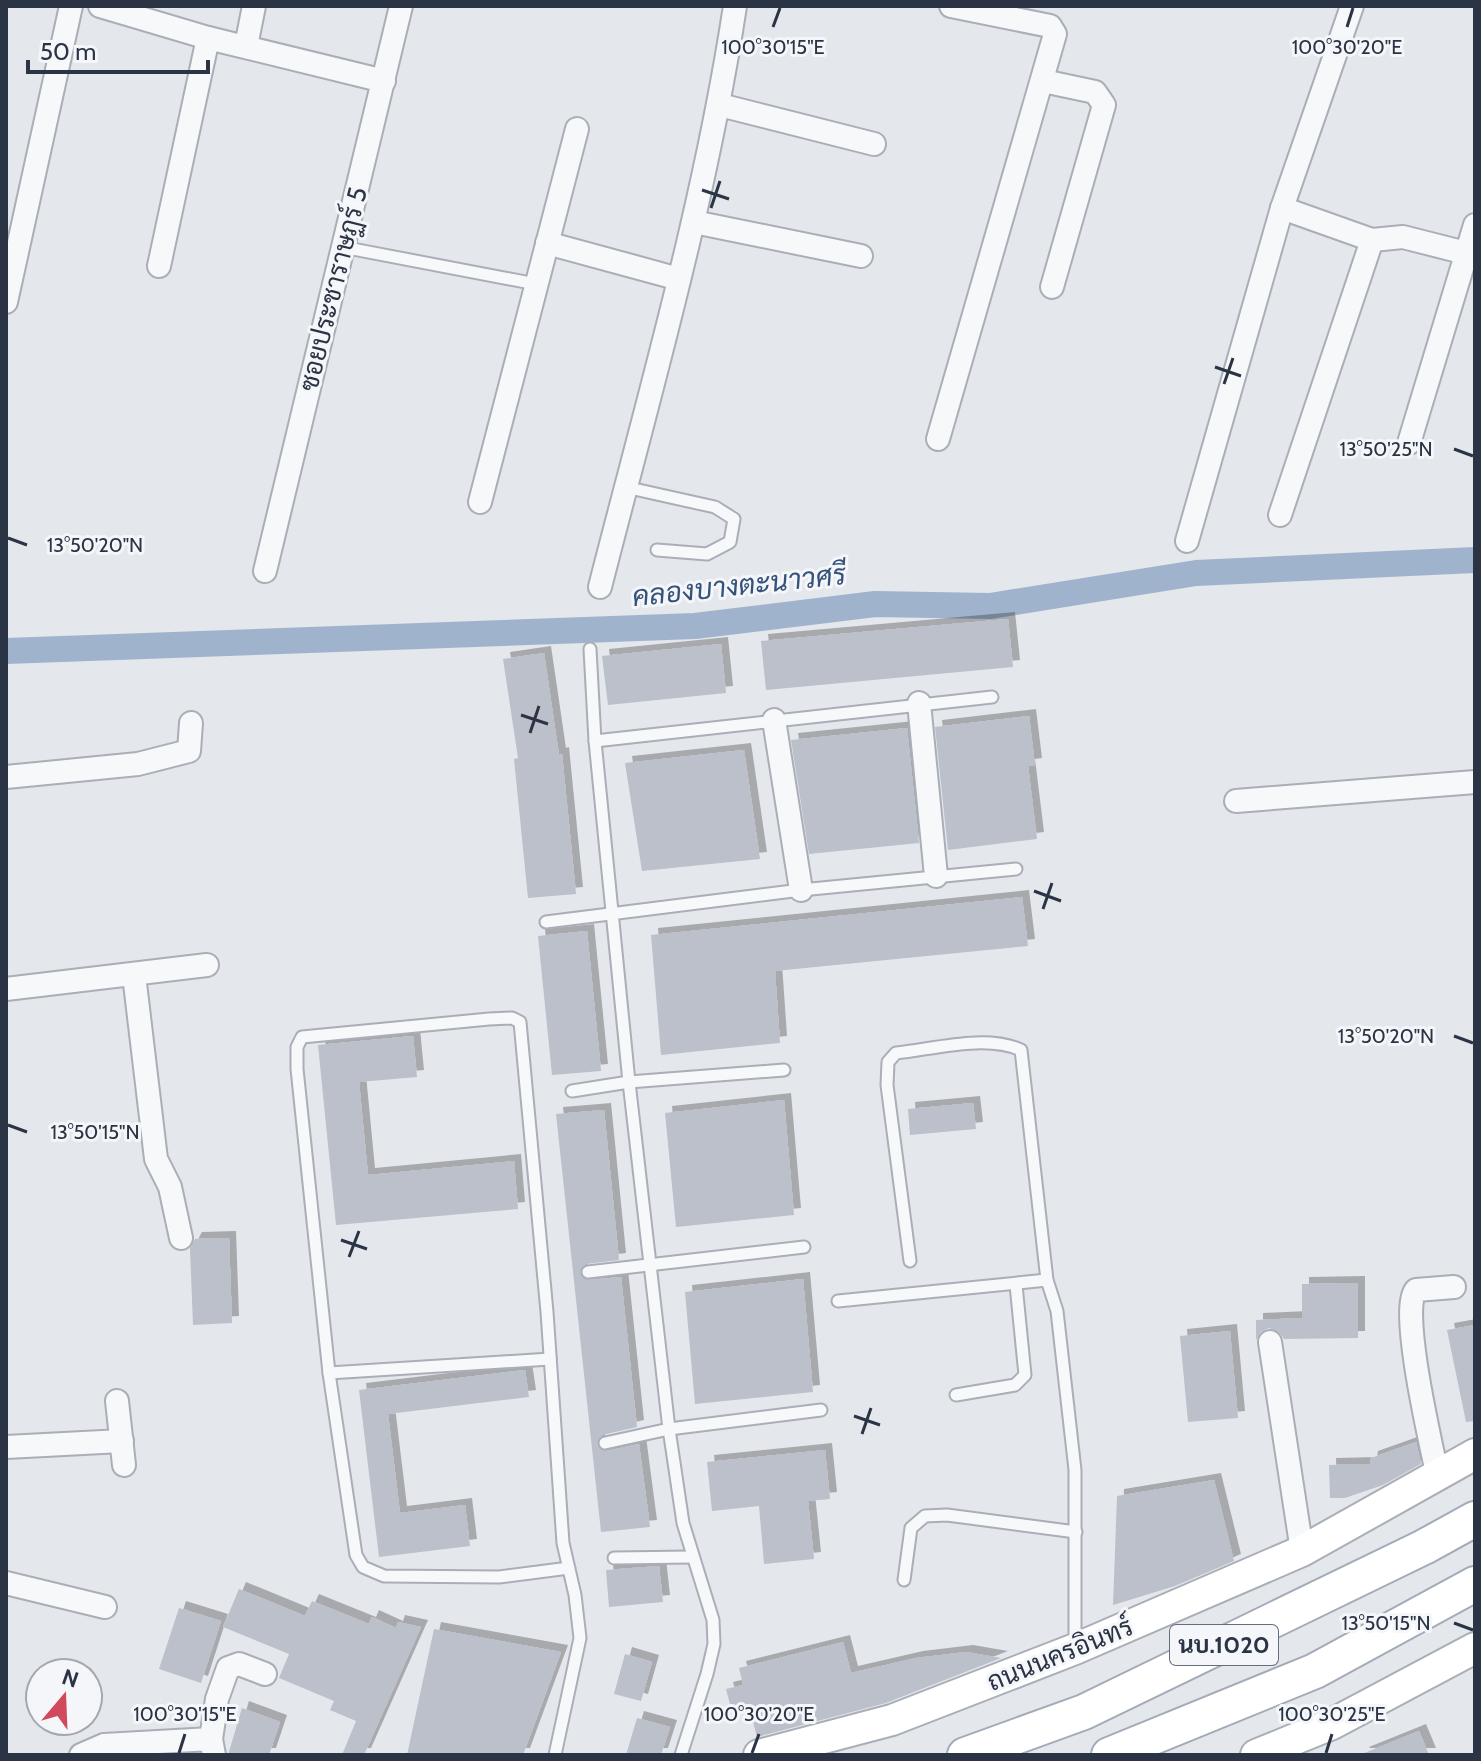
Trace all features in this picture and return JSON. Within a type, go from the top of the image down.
[{"type":"main road","name":"ถนนนครอินทร์","points":[[759,1755],[892,1720],[1075,1649],[1302,1551],[1475,1454]]},
{"type":"main road","name":"นบ.1020","points":[[965,1755],[1084,1712],[1424,1547],[1475,1519]]},
{"type":"main road","name":"นบ.1020","points":[[1109,1755],[1315,1671],[1475,1584]]},
{"type":"main road","points":[[1256,1755],[1297,1746],[1475,1648]]},
{"type":"street","points":[[6,302],[71,6]]},
{"type":"street","points":[[246,46],[254,6]]},
{"type":"street","name":"ซอยประชาราษฏร์ 5","points":[[265,571],[401,6]]},
{"type":"street","points":[[600,587],[694,222],[720,105],[735,6]]},
{"type":"street","points":[[938,439],[1055,38],[1053,29],[951,6]]},
{"type":"street","points":[[1187,541],[1282,208],[1352,6]]},
{"type":"street","points":[[105,7],[208,38],[384,81]]},
{"type":"street","points":[[159,266],[208,38]]},
{"type":"street","points":[[1043,81],[1095,92],[1104,105],[1052,287]]},
{"type":"street","points":[[720,105],[874,144]]},
{"type":"street","points":[[480,502],[577,129]]},
{"type":"street","points":[[1282,208],[1372,240],[1403,237],[1466,253]]},
{"type":"street","points":[[694,222],[861,256]]},
{"type":"street","points":[[1409,443],[1475,225]]},
{"type":"street","points":[[1280,515],[1372,240]]},
{"type":"street","points":[[547,243],[679,279]]},
{"type":"street","points":[[919,703],[936,876]]},
{"type":"street","points":[[774,720],[801,890]]},
{"type":"street","points":[[6,777],[138,764],[189,751],[191,723]]},
{"type":"street","points":[[1236,801],[1475,782]]},
{"type":"street","points":[[6,989],[207,965]]},
{"type":"street","points":[[134,975],[156,1159],[170,1187],[181,1238]]},
{"type":"street","points":[[1437,1473],[1411,1332],[1410,1306],[1416,1290],[1454,1287]]},
{"type":"street","points":[[1270,1342],[1302,1551]]},
{"type":"street","points":[[117,1401],[124,1465]]},
{"type":"street","points":[[6,1447],[122,1441]]},
{"type":"street","points":[[6,1583],[105,1607]]},
{"type":"street","points":[[81,1755],[104,1745],[212,1747],[217,1699],[228,1668],[239,1664],[265,1674]]},
{"type":"lane","points":[[342,247],[536,284]]},
{"type":"lane","points":[[625,487],[715,507],[734,519],[730,542],[707,554],[657,550]]},
{"type":"lane","points":[[590,649],[595,741],[629,1082],[669,1429],[691,1557],[713,1620],[714,1644],[681,1755]]},
{"type":"lane","points":[[595,741],[992,697]]},
{"type":"lane","points":[[546,922],[612,911],[1016,869]]},
{"type":"lane","points":[[555,1755],[580,1638],[569,1568],[563,1543],[520,1022],[512,1018],[489,1019],[302,1037],[297,1047],[329,1373],[356,1555],[363,1567],[384,1576],[499,1577],[569,1568]]},
{"type":"lane","points":[[910,1261],[887,1085],[888,1062],[896,1053],[1008,1044],[1021,1050],[1047,1280],[1057,1311],[1075,1470],[1075,1649]]},
{"type":"lane","points":[[572,1091],[629,1082],[784,1070]]},
{"type":"lane","points":[[588,1272],[804,1247]]},
{"type":"lane","points":[[838,1301],[1047,1280]]},
{"type":"lane","points":[[956,1395],[1015,1385],[1025,1375],[1016,1285]]},
{"type":"lane","points":[[329,1373],[550,1359]]},
{"type":"lane","points":[[605,1443],[669,1429],[821,1410]]},
{"type":"lane","points":[[904,1580],[911,1528],[925,1516],[947,1515],[1076,1532]]},
{"type":"lane","points":[[614,1558],[691,1557]]},
{"type":"building","points":[[1008,619],[1013,667],[766,690],[761,641]]},
{"type":"building","points":[[721,644],[726,693],[608,705],[602,656]]},
{"type":"building","points":[[544,653],[559,755],[562,754],[576,894],[528,898],[514,759],[518,758],[503,659]]},
{"type":"building","points":[[1029,716],[1035,765],[1028,766],[1037,839],[948,850],[935,727]]},
{"type":"building","points":[[907,728],[919,843],[809,854],[791,740]]},
{"type":"building","points":[[744,750],[760,859],[642,871],[625,763]]},
{"type":"building","points":[[1022,897],[1028,946],[775,971],[780,1043],[661,1055],[651,935]]},
{"type":"building","points":[[587,931],[601,1071],[552,1075],[538,936]]},
{"type":"building","points":[[413,1036],[417,1077],[359,1082],[368,1175],[514,1161],[518,1209],[336,1225],[318,1045]]},
{"type":"building","points":[[784,1100],[794,1215],[676,1227],[665,1113]]},
{"type":"building","points":[[973,1103],[976,1129],[910,1135],[908,1109]]},
{"type":"building","points":[[604,1110],[619,1260],[586,1264],[580,1272],[588,1280],[621,1277],[637,1427],[602,1435],[597,1444],[606,1451],[639,1444],[650,1527],[601,1532],[556,1114]]},
{"type":"building","points":[[229,1238],[232,1323],[193,1325],[190,1248],[195,1239]]},
{"type":"building","points":[[803,1279],[813,1392],[695,1404],[685,1292]]},
{"type":"building","points":[[1358,1283],[1358,1338],[1284,1339],[1280,1333],[1269,1328],[1261,1332],[1256,1340],[1256,1320],[1302,1318],[1302,1284]]},
{"type":"building","points":[[1475,1325],[1475,1421],[1466,1422],[1447,1330]]},
{"type":"building","points":[[1230,1331],[1238,1418],[1188,1422],[1180,1336]]},
{"type":"building","points":[[525,1370],[529,1397],[388,1414],[400,1513],[465,1505],[470,1546],[379,1557],[359,1390]]},
{"type":"building","points":[[1416,1442],[1421,1464],[1383,1485],[1345,1498],[1330,1498],[1329,1465],[1370,1464],[1371,1458]]},
{"type":"building","points":[[825,1450],[830,1499],[808,1501],[814,1559],[764,1564],[759,1506],[712,1511],[707,1462]]},
{"type":"building","points":[[1214,1480],[1234,1561],[1175,1586],[1113,1605],[1117,1496]]},
{"type":"building","points":[[659,1566],[663,1602],[609,1607],[606,1570]]},
{"type":"building","points":[[239,1589],[305,1616],[312,1601],[369,1624],[372,1617],[396,1628],[398,1622],[421,1627],[364,1755],[342,1755],[356,1721],[330,1710],[334,1701],[279,1678],[289,1654],[223,1627]]},
{"type":"building","points":[[179,1608],[221,1621],[201,1683],[159,1669]]},
{"type":"building","points":[[434,1629],[561,1652],[523,1755],[407,1755]]},
{"type":"building","points":[[843,1642],[851,1673],[916,1658],[966,1652],[1001,1658],[886,1703],[757,1737],[749,1707],[732,1712],[726,1689],[743,1685],[739,1668]]},
{"type":"building","points":[[625,1654],[652,1662],[641,1701],[614,1694]]},
{"type":"building","points":[[242,1708],[280,1722],[269,1755],[228,1755]]},
{"type":"building","points":[[637,1718],[670,1727],[661,1755],[626,1755]]},
{"type":"building","points":[[1419,1731],[1429,1755],[1362,1754]]},
{"type":"waterway","name":"คลองบางตะนาวศรี","points":[[6,651],[695,626],[875,604],[990,606],[1196,573],[1475,560]]}]
